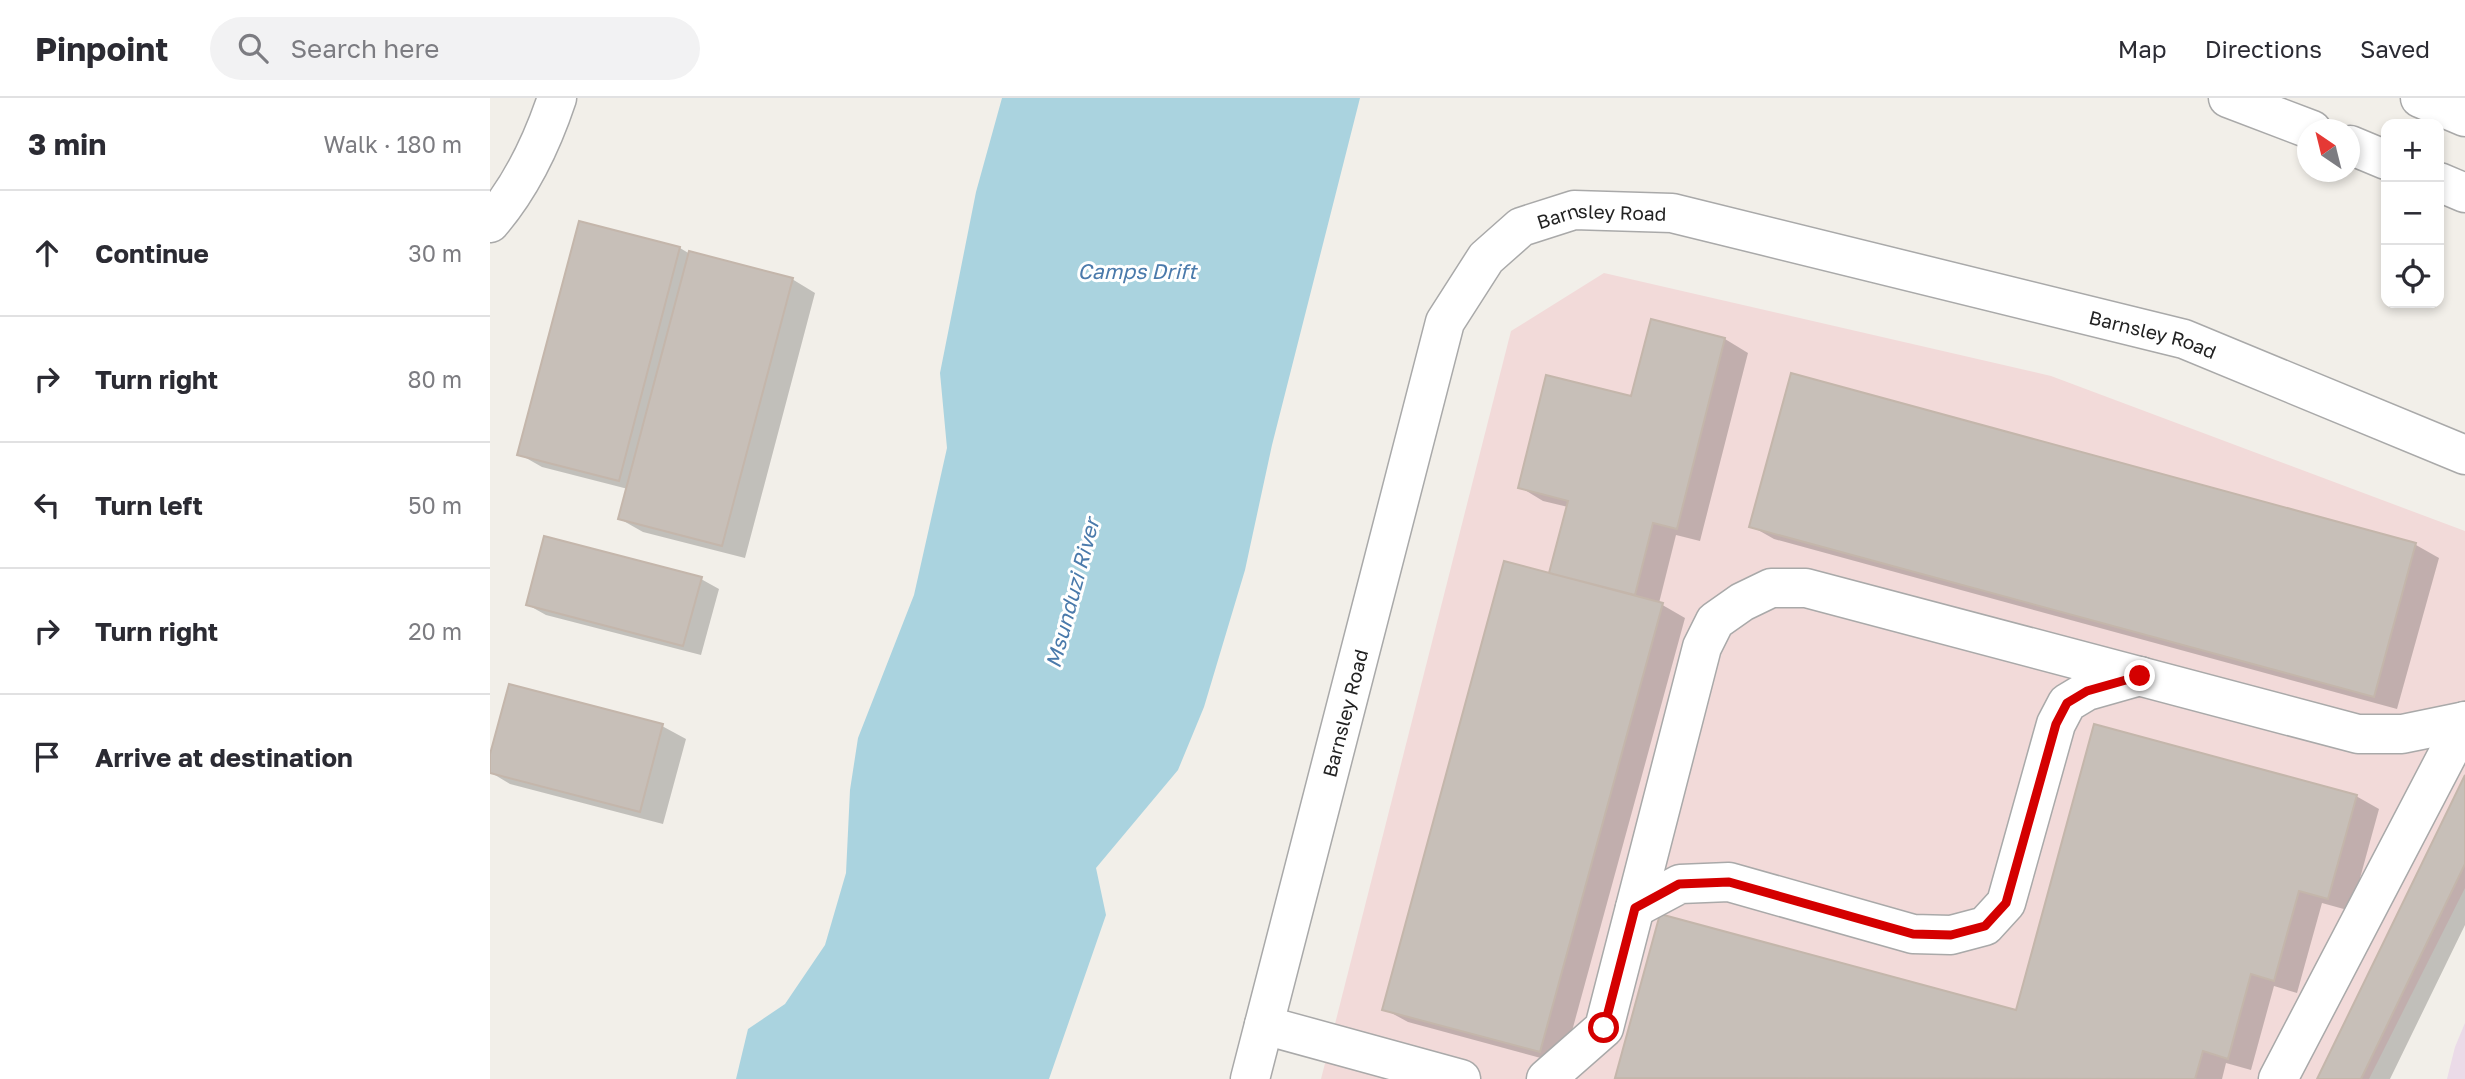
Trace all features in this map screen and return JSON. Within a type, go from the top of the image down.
[{"type":"street","points":[[490,223],[524,176],[545,136],[557,98]]},
{"type":"street","points":[[2228,98],[2297,124]]},
{"type":"street","points":[[2420,98],[2465,117]]},
{"type":"street","points":[[2360,149],[2381,158]]},
{"type":"street","points":[[2444,184],[2465,192]]},
{"type":"street","name":"Barnsley Road","points":[[1250,1079],[1445,322],[1486,258],[1521,227],[1574,210],[1672,213],[2184,339],[2465,455]]},
{"type":"street","points":[[1546,1079],[1604,1028],[1702,647],[1715,621],[1742,602],[1772,588],[1807,588],[2358,734],[2402,734],[2465,721]]},
{"type":"street","points":[[1635,908],[1679,884],[1729,882],[1913,934],[1951,935],[1985,926],[2006,903],[2056,724],[2067,703],[2087,691],[2140,676]]},
{"type":"street","points":[[2278,1079],[2465,721]]},
{"type":"street","points":[[1264,1025],[1461,1079]]},
{"type":"shaded area","points":[[1604,273],[2051,376],[2465,531],[2465,888],[2369,1079],[1321,1079],[1511,331]]},
{"type":"shaded area","points":[[2465,1023],[2465,1079],[2447,1079],[2455,1047]]},
{"type":"water","name":"Camps Drift","points":[[1002,98],[1360,98],[1272,445],[1245,570],[1204,707],[1178,770],[1096,868],[1106,915],[1049,1079],[736,1079],[748,1029],[785,1004],[825,945],[846,873],[850,790],[858,738],[914,595],[947,448],[940,373],[976,192]]},
{"type":"building","points":[[579,221],[680,247],[619,481],[517,455]]},
{"type":"building","points":[[689,251],[793,278],[722,546],[618,519]]},
{"type":"building","points":[[1651,319],[1725,338],[1677,529],[1653,523],[1635,595],[1549,573],[1568,501],[1518,488],[1546,375],[1631,396]]},
{"type":"building","points":[[1791,373],[2416,543],[2374,697],[1749,527]]},
{"type":"building","points":[[544,536],[702,577],[683,646],[526,605]]},
{"type":"building","points":[[1504,561],[1663,603],[1540,1052],[1382,1010]]},
{"type":"building","points":[[509,684],[663,724],[640,812],[490,773],[490,754]]},
{"type":"building","points":[[2094,724],[2357,795],[2328,899],[2299,891],[2274,981],[2251,974],[2228,1059],[2203,1051],[2195,1079],[1615,1078],[1660,914],[2016,1010]]},
{"type":"building","points":[[2465,775],[2465,864],[2361,1079],[2317,1079]]},
{"type":"route","points":[[1604,1028],[1635,908],[1679,884],[1729,882],[1913,934],[1951,935],[1985,926],[2006,903],[2056,724],[2067,703],[2087,691],[2140,676]]},
{"type":"water label","name":"Msunduzi River","points":[[1072,593]]}]
